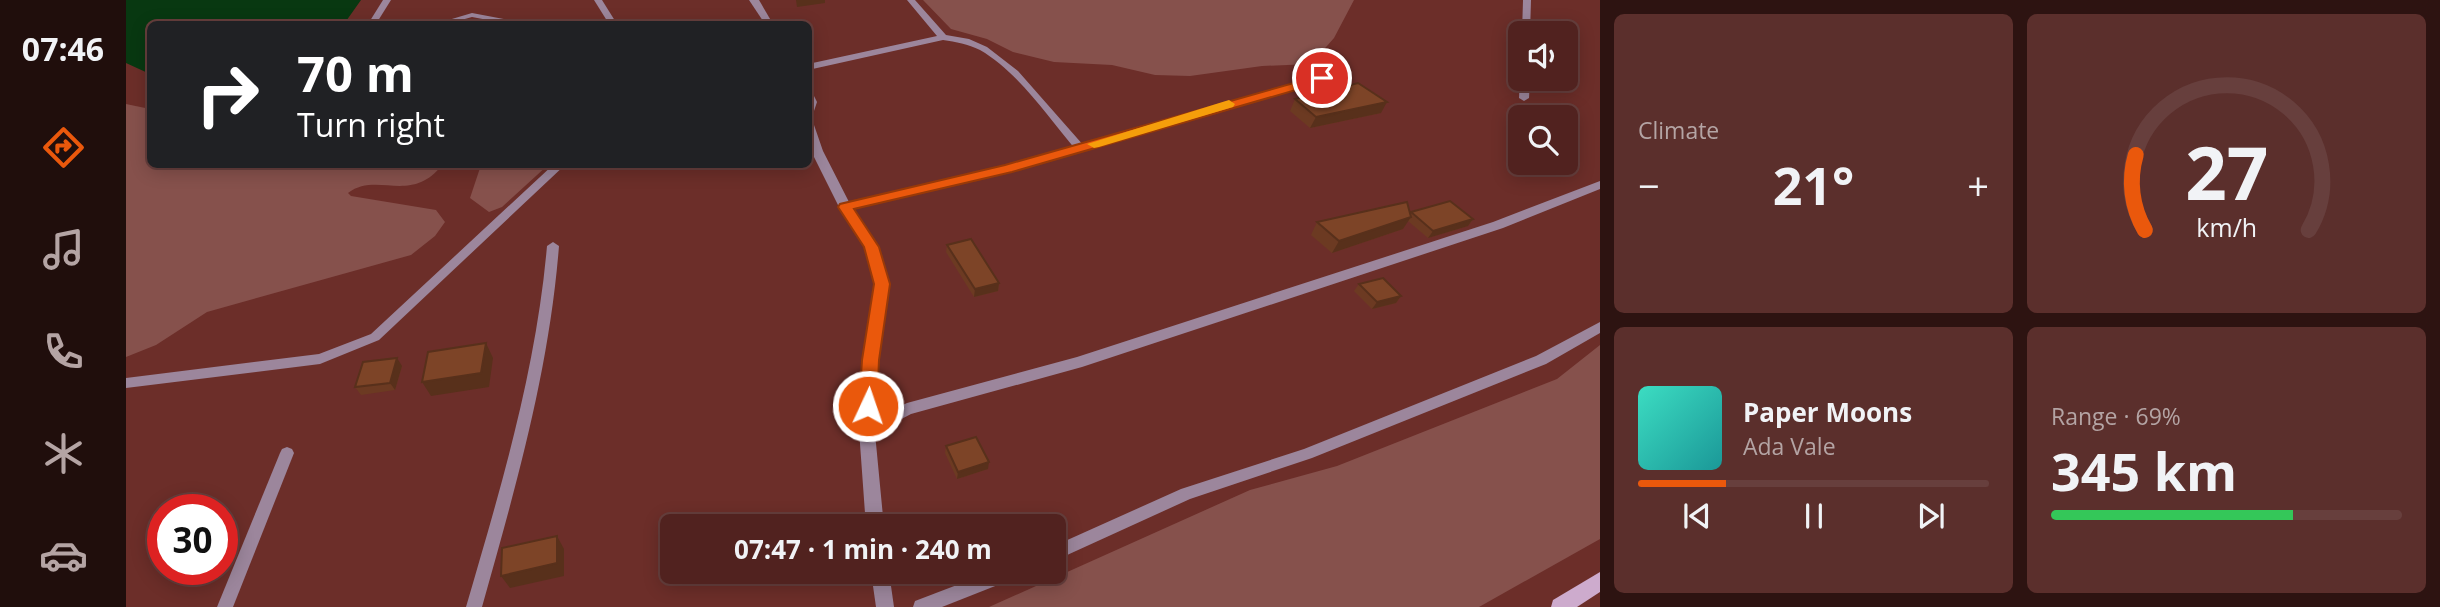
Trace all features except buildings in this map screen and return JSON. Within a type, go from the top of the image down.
[{"type":"main road","points":[[1560,607],[1600,581]]},
{"type":"street","points":[[754,0],[767,21]]},
{"type":"street","points":[[845,207],[1007,169],[1322,78]]},
{"type":"street","points":[[812,137],[845,207],[872,247],[882,284],[870,360],[867,430],[874,514]]},
{"type":"street","points":[[867,430],[907,409],[1077,363],[1499,225],[1600,185]]},
{"type":"street","points":[[882,584],[885,607]]},
{"type":"lane","points":[[374,21],[387,0]]},
{"type":"lane","points":[[598,0],[611,21]]},
{"type":"lane","points":[[911,0],[943,37]]},
{"type":"lane","points":[[1526,21],[1527,0]]},
{"type":"lane","points":[[450,21],[472,15],[504,21]]},
{"type":"lane","points":[[812,66],[943,37],[966,41],[984,49],[1015,73],[1080,148]]},
{"type":"lane","points":[[1524,91],[1524,97]]},
{"type":"lane","points":[[126,383],[320,359],[375,337],[557,168]]},
{"type":"lane","points":[[474,607],[534,387],[550,301],[553,246]]},
{"type":"lane","points":[[1066,549],[1186,494],[1307,454],[1541,360],[1600,327]]},
{"type":"lane","points":[[226,607],[288,453]]},
{"type":"lane","points":[[921,607],[981,584]]},
{"type":"shaded area","points":[[126,0],[361,0],[346,21],[147,21],[147,73],[126,63]]},
{"type":"shaded area","points":[[923,0],[1354,0],[1334,38],[1311,64],[1262,66],[1190,76],[1155,75],[1112,65],[1054,62],[1013,52],[987,39],[951,29]]},
{"type":"shaded area","points":[[126,104],[147,108],[147,168],[439,168],[418,183],[406,186],[371,185],[348,193],[351,196],[436,210],[445,222],[435,236],[411,255],[207,312],[156,345],[126,357]]},
{"type":"shaded area","points":[[480,168],[545,168],[502,207],[489,212],[470,198]]},
{"type":"shaded area","points":[[1600,345],[1600,539],[1479,607],[989,607],[1040,584],[1066,584],[1066,572],[1250,490],[1337,466],[1557,379]]},
{"type":"slow traffic","points":[[1094,144],[1229,104]]},
{"type":"route","points":[[868,406],[870,360],[882,284],[872,247],[845,207],[1007,169],[1322,78]]}]
